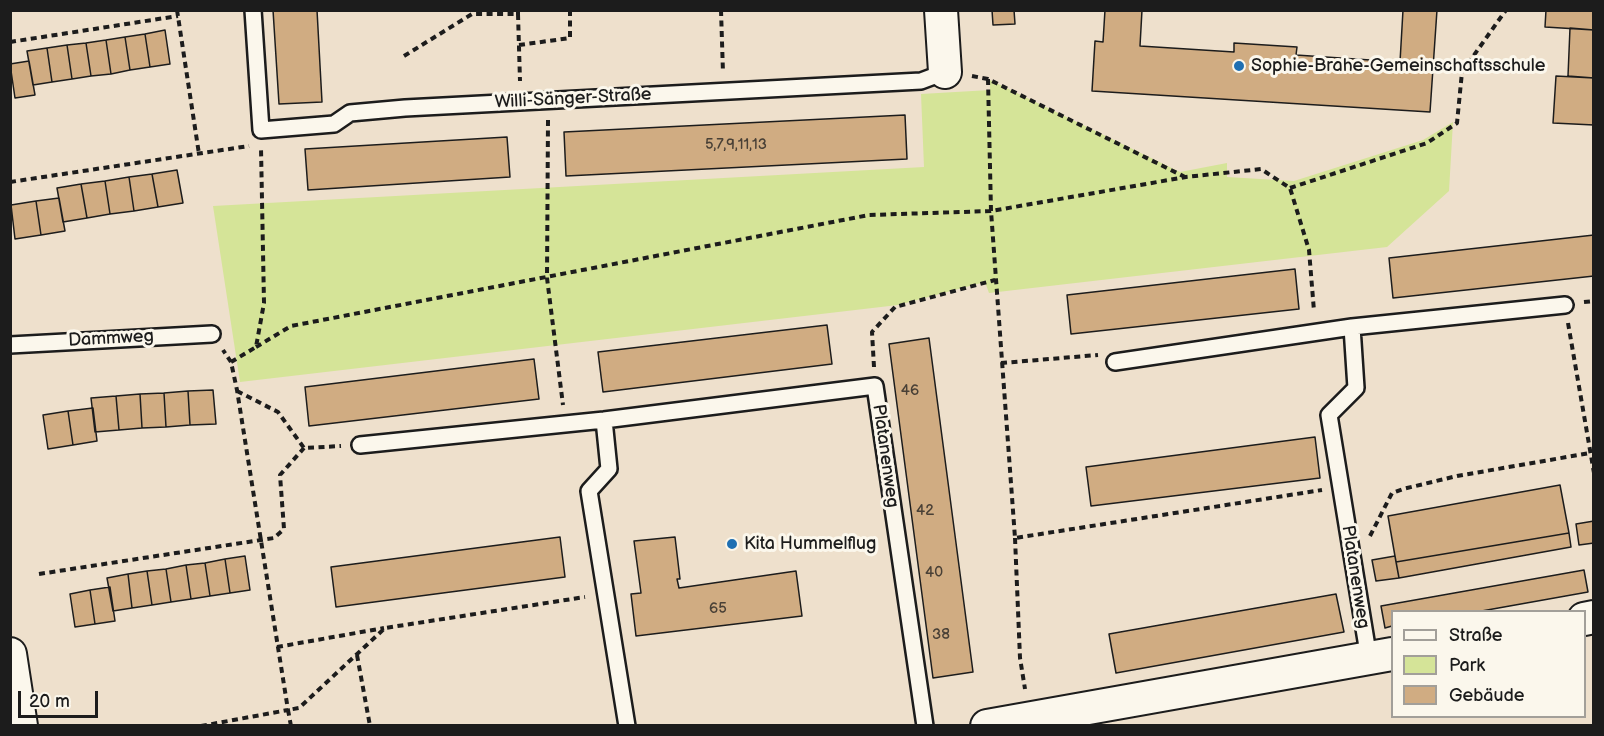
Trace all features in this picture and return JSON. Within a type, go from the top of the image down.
[{"type":"street","points":[[941,10],[945,72]]},
{"type":"street","points":[[10,654],[21,726]]},
{"type":"street","name":"Platanenweg","points":[[987,726],[1381,656]]},
{"type":"lane","name":"Willi-Sänger-Straße","points":[[253,10],[261,130],[334,124],[350,113],[723,90],[921,81],[945,72]]},
{"type":"lane","points":[[1115,362],[1352,327],[1565,305]]},
{"type":"lane","name":"Platanenweg","points":[[1352,327],[1356,388],[1329,415],[1354,566],[1381,656]]},
{"type":"lane","name":"Dammweg","points":[[10,345],[212,334]]},
{"type":"lane","name":"Platanenweg","points":[[360,445],[604,420],[875,386],[924,726]]},
{"type":"lane","points":[[604,420],[609,469],[589,491],[627,726]]},
{"type":"path","points":[[519,45],[570,38],[570,10]]},
{"type":"path","points":[[721,10],[723,90]]},
{"type":"path","points":[[1290,188],[1427,142],[1456,123],[1462,72],[1506,10]]},
{"type":"path","points":[[404,56],[472,15],[518,12],[521,103]]},
{"type":"path","points":[[10,42],[177,13],[199,154]]},
{"type":"path","points":[[945,72],[988,79],[1186,177]]},
{"type":"path","points":[[988,79],[995,280],[1015,538],[1020,658],[1030,718]]},
{"type":"path","points":[[548,101],[547,278],[565,424]]},
{"type":"path","points":[[10,182],[261,144],[264,303],[256,347]]},
{"type":"path","points":[[291,726],[231,364],[291,326],[869,215],[991,211],[1186,177],[1261,169],[1290,188],[1309,250],[1316,333]]},
{"type":"path","points":[[875,386],[872,332],[895,307],[995,280]]},
{"type":"path","points":[[1565,305],[1593,473]]},
{"type":"path","points":[[1001,363],[1099,355],[1115,362]]},
{"type":"path","points":[[237,390],[278,412],[304,448]]},
{"type":"path","points":[[39,574],[273,538],[284,529],[280,475],[304,448],[360,445]]},
{"type":"path","points":[[1354,566],[1392,494],[1457,476],[1590,453]]},
{"type":"path","points":[[1015,538],[1341,487]]},
{"type":"path","points":[[277,648],[385,628],[604,594]]},
{"type":"path","points":[[201,726],[299,708],[385,628]]},
{"type":"path","points":[[357,654],[370,726]]},
{"type":"green space","points":[[990,80],[1180,172],[1227,163],[1227,177],[1294,181],[1423,140],[1453,122],[1449,191],[1387,247],[989,293],[985,282],[898,305],[240,382],[213,206],[924,167],[921,94],[990,90]]},
{"type":"building","points":[[273,10],[317,10],[322,102],[279,104]]},
{"type":"building","points":[[992,10],[1014,10],[1015,24],[993,25]]},
{"type":"building","points":[[1105,10],[1142,10],[1140,46],[1234,52],[1234,43],[1297,47],[1296,55],[1400,62],[1403,10],[1437,10],[1430,112],[1092,91],[1095,41],[1103,42]]},
{"type":"building","points":[[1546,10],[1594,10],[1594,30],[1545,27]]},
{"type":"building","points":[[1570,28],[1594,30],[1594,78],[1568,76]]},
{"type":"building","points":[[165,30],[170,64],[150,67],[145,34]]},
{"type":"building","points":[[145,34],[150,67],[130,70],[125,37]]},
{"type":"building","points":[[125,37],[130,70],[111,74],[106,40]]},
{"type":"building","points":[[106,40],[111,74],[91,76],[86,43]]},
{"type":"building","points":[[86,43],[91,76],[72,79],[67,45]]},
{"type":"building","points":[[67,45],[72,79],[52,82],[47,48]]},
{"type":"building","points":[[47,48],[52,82],[33,85],[27,51]]},
{"type":"building","points":[[29,61],[35,95],[15,98],[10,64]]},
{"type":"building","points":[[1556,76],[1594,78],[1594,125],[1553,123]]},
{"type":"building","points":[[905,115],[907,159],[566,176],[564,132]]},
{"type":"building","points":[[507,137],[510,177],[308,190],[305,149]]},
{"type":"building","points":[[177,170],[183,203],[158,207],[152,174]]},
{"type":"building","points":[[152,174],[158,207],[134,211],[129,177]]},
{"type":"building","points":[[129,177],[134,211],[110,214],[105,181]]},
{"type":"building","points":[[105,181],[110,214],[87,218],[81,184]]},
{"type":"building","points":[[81,184],[87,218],[63,222],[57,188]]},
{"type":"building","points":[[59,198],[65,231],[41,235],[36,201]]},
{"type":"building","points":[[36,201],[41,235],[15,239],[11,205]]},
{"type":"building","points":[[1594,235],[1594,276],[1393,298],[1389,258]]},
{"type":"building","points":[[1295,269],[1299,309],[1071,334],[1067,295]]},
{"type":"building","points":[[827,325],[832,364],[603,392],[598,352]]},
{"type":"building","points":[[929,338],[973,672],[933,678],[889,344]]},
{"type":"building","points":[[534,359],[539,399],[309,426],[305,387]]},
{"type":"building","points":[[213,390],[216,424],[190,425],[188,391]]},
{"type":"building","points":[[188,391],[190,425],[166,427],[164,393]]},
{"type":"building","points":[[164,393],[166,427],[142,428],[140,394]]},
{"type":"building","points":[[140,394],[142,428],[119,430],[116,396]]},
{"type":"building","points":[[116,396],[119,430],[95,432],[91,398]]},
{"type":"building","points":[[93,408],[97,441],[73,445],[68,411]]},
{"type":"building","points":[[68,411],[73,445],[48,449],[43,415]]},
{"type":"building","points":[[1315,437],[1320,478],[1091,506],[1086,467]]},
{"type":"building","points":[[1560,485],[1569,533],[1396,562],[1388,516]]},
{"type":"building","points":[[1594,521],[1594,543],[1579,545],[1576,524]]},
{"type":"building","points":[[1569,533],[1571,547],[1399,578],[1396,562]]},
{"type":"building","points":[[560,537],[565,577],[336,607],[331,567]]},
{"type":"building","points":[[675,537],[679,588],[796,571],[802,616],[636,636],[631,594],[641,593],[634,541]]},
{"type":"building","points":[[245,556],[250,590],[230,593],[225,559]]},
{"type":"building","points":[[1395,556],[1399,578],[1376,581],[1372,560]]},
{"type":"building","points":[[225,559],[230,593],[210,596],[205,563]]},
{"type":"building","points":[[205,563],[210,596],[191,599],[186,565]]},
{"type":"building","points":[[186,565],[191,599],[171,602],[166,569]]},
{"type":"building","points":[[166,569],[171,602],[152,605],[147,571]]},
{"type":"building","points":[[1584,570],[1588,592],[1487,610],[1391,610],[1391,626],[1385,628],[1381,606]]},
{"type":"building","points":[[147,571],[152,605],[132,608],[128,574]]},
{"type":"building","points":[[128,574],[132,608],[113,611],[107,578]]},
{"type":"building","points":[[110,587],[115,621],[95,624],[90,590]]},
{"type":"building","points":[[90,590],[95,624],[75,627],[70,594]]},
{"type":"building","points":[[1336,594],[1344,632],[1116,673],[1109,634]]},
{"type":"place","name":"Sophie-Brahe-Gemeinschaftsschule","points":[[1239,66]]},
{"type":"place","name":"Kita Hummelflug","points":[[732,544]]}]
